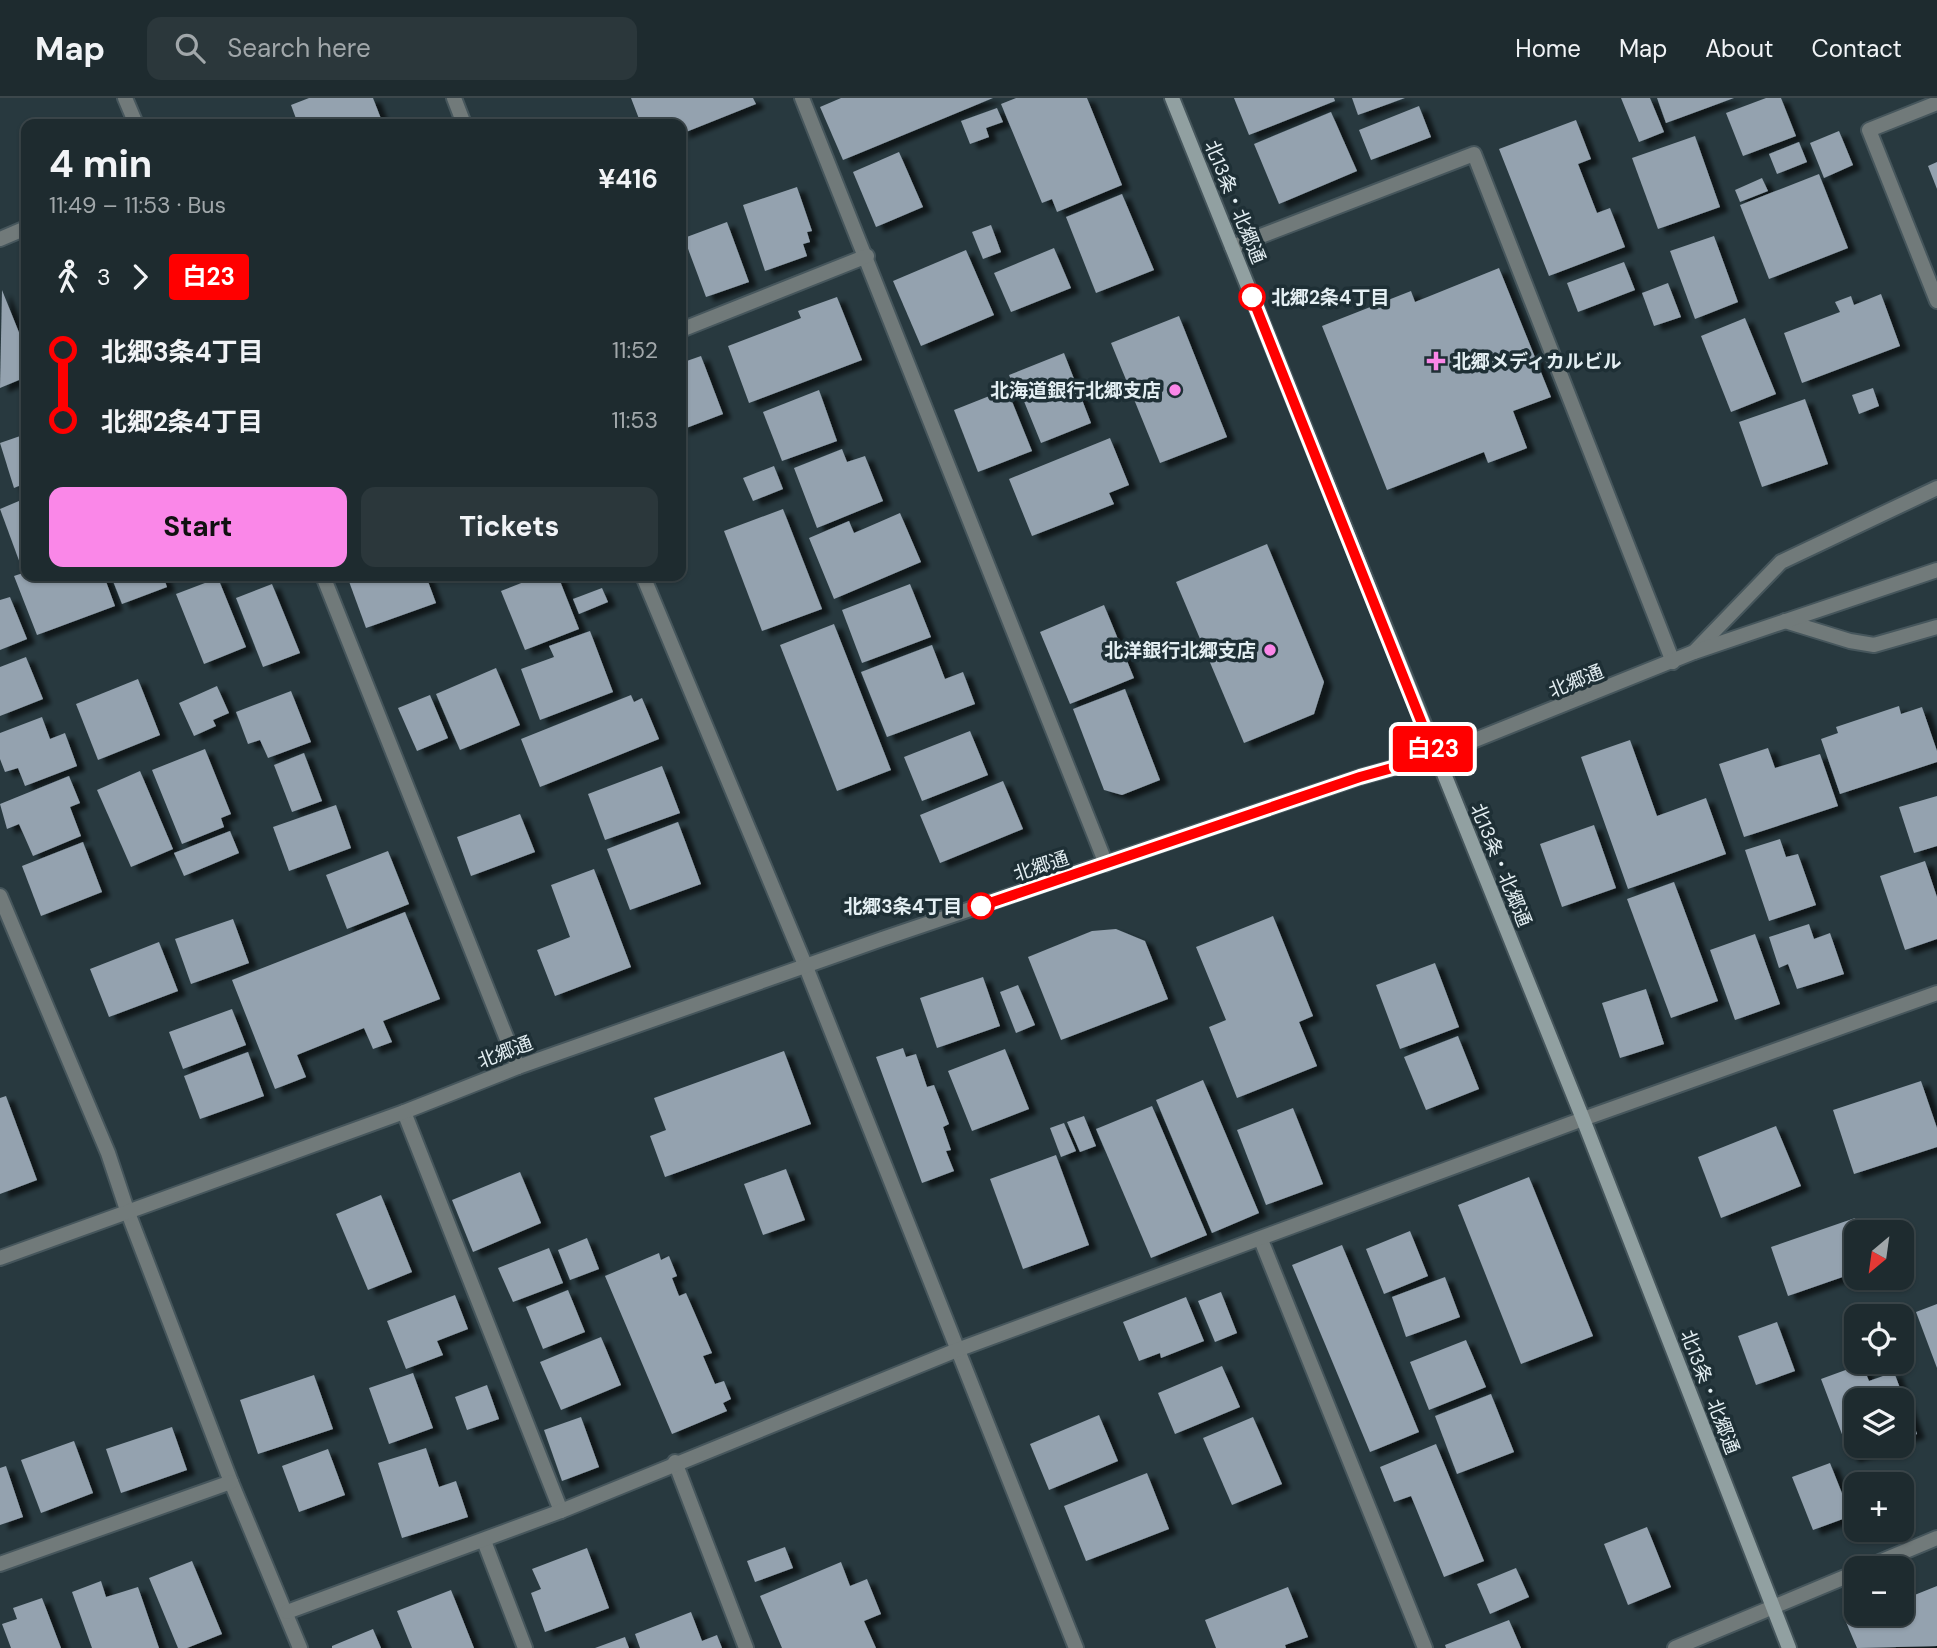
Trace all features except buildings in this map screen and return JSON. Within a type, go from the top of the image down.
[{"type":"main road","name":"北13条・北郷通","points":[[1172,98],[1583,1119],[1789,1648]]},
{"type":"street","points":[[125,98],[134,119]]},
{"type":"street","points":[[454,98],[462,119]]},
{"type":"street","points":[[802,98],[867,256],[1106,864]]},
{"type":"street","points":[[1937,103],[1869,130],[1937,301]]},
{"type":"street","points":[[1232,247],[1474,154],[1673,662]]},
{"type":"street","points":[[0,239],[21,230]]},
{"type":"street","points":[[686,328],[867,256]]},
{"type":"street","points":[[1694,652],[1781,562],[1937,488]]},
{"type":"street","name":"北郷通","points":[[0,1258],[404,1112],[518,1067],[1360,777],[1435,756],[1694,652],[1937,570]]},
{"type":"street","points":[[325,581],[518,1067]]},
{"type":"street","points":[[645,581],[806,967],[1076,1648]]},
{"type":"street","points":[[1785,621],[1850,641],[1874,645],[1937,627]]},
{"type":"street","points":[[0,896],[6,930],[108,1153],[127,1210],[232,1482],[300,1648]]},
{"type":"street","points":[[287,1612],[561,1511],[675,1462],[957,1350],[1583,1119],[1937,993]]},
{"type":"street","points":[[404,1112],[561,1511]]},
{"type":"street","points":[[1261,1240],[1425,1648]]},
{"type":"street","points":[[675,1462],[746,1648]]},
{"type":"street","points":[[0,1564],[232,1482]]},
{"type":"street","points":[[1894,1556],[1937,1538]]},
{"type":"street","points":[[484,1541],[525,1648]]},
{"type":"street","points":[[1675,1648],[1844,1578]]},
{"type":"bus line","name":"白23","points":[[981,906],[1360,777],[1435,756],[1401,663],[1252,297]]},
{"type":"place","name":"北郷2条4丁目","points":[[1252,297]]},
{"type":"place","name":"北郷メディカルビル","points":[[1436,361]]},
{"type":"place","name":"北海道銀行北郷支店","points":[[1175,390]]},
{"type":"place","name":"北洋銀行北郷支店","points":[[1270,650]]},
{"type":"place","name":"北郷3条4丁目","points":[[981,906]]}]
